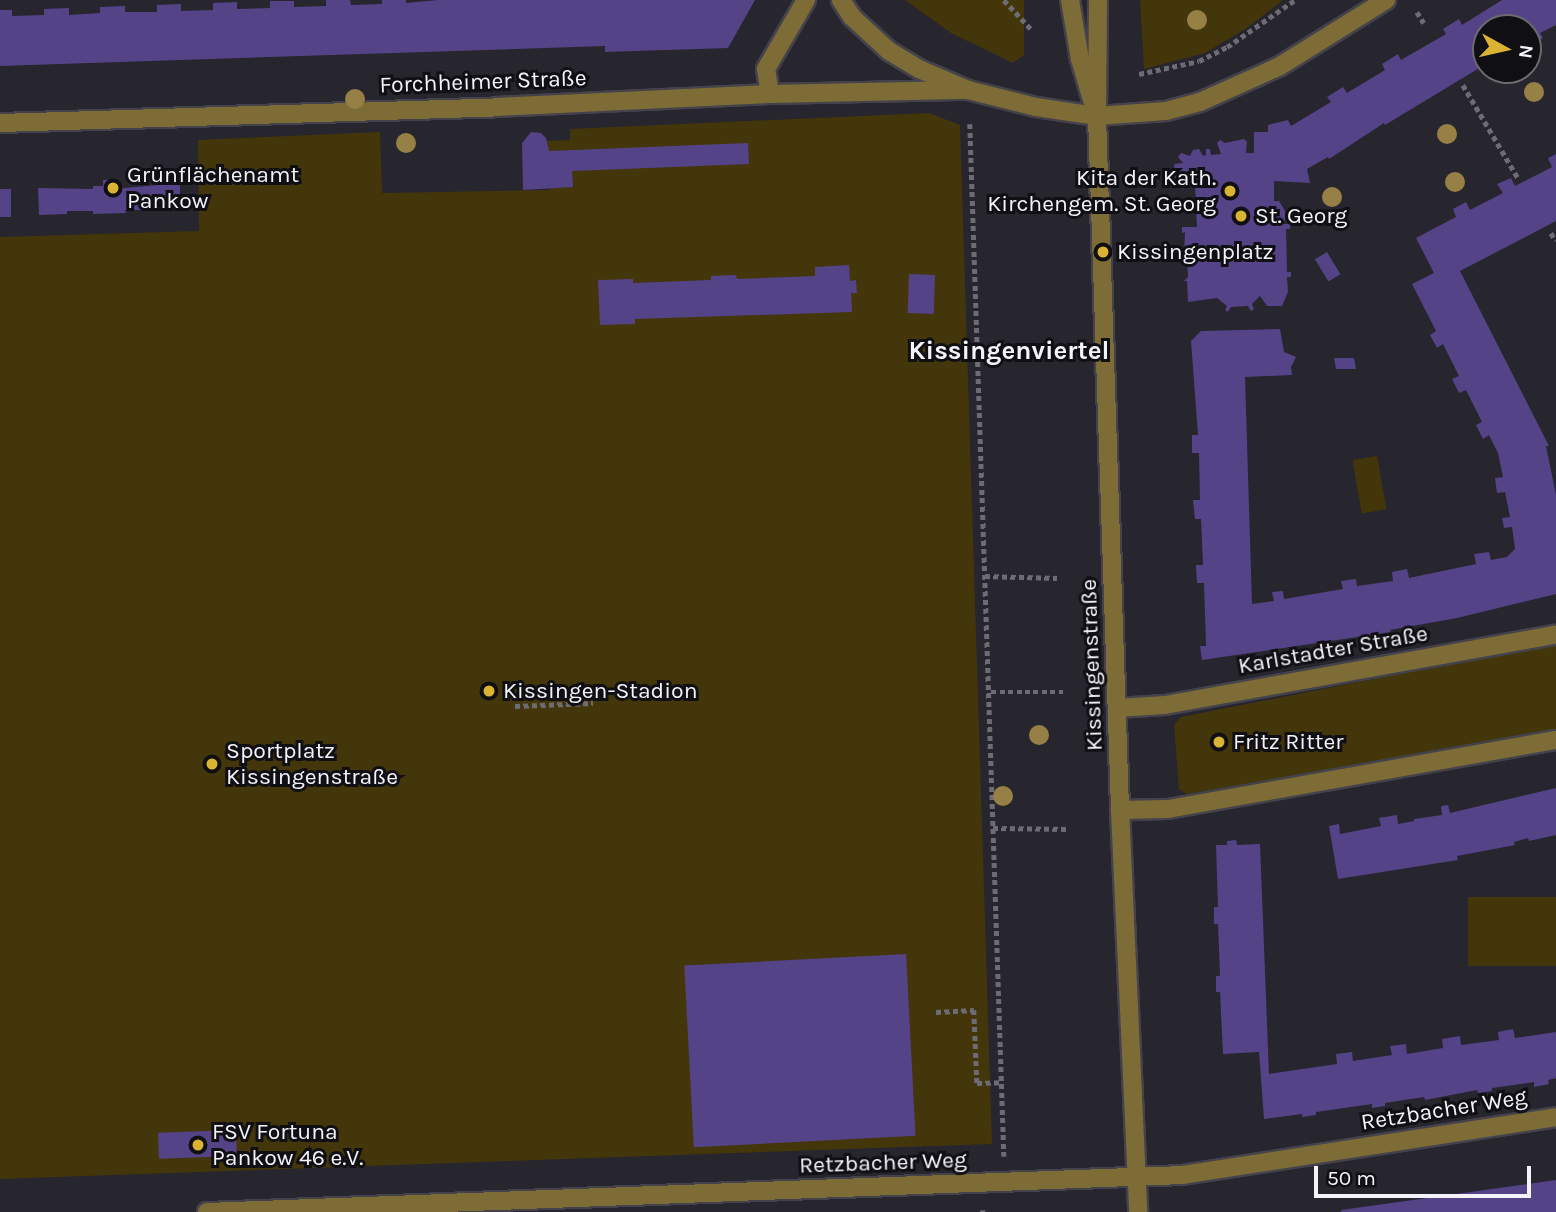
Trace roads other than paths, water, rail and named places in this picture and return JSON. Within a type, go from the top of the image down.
[{"type":"street","points":[[770,94],[766,69],[806,0]]},
{"type":"street","points":[[841,0],[852,17],[889,51],[919,69],[968,90],[1036,107],[1097,116],[1166,111],[1200,102],[1280,66],[1386,0]]},
{"type":"street","name":"Kissingenstraße","points":[[1070,0],[1080,59],[1097,116]]},
{"type":"street","name":"Kissingenstraße","points":[[1098,0],[1097,116],[1120,810],[1138,1212]]},
{"type":"street","name":"Forchheimer Straße","points":[[0,123],[482,107],[770,94],[968,90]]},
{"type":"street","name":"Karlstadter Straße","points":[[1118,708],[1165,705],[1556,635]]},
{"type":"street","points":[[1120,810],[1168,809],[1556,740]]},
{"type":"street","name":"Retzbacher Weg","points":[[207,1212],[1182,1175],[1556,1117]]},
{"type":"place","name":"Grünflächenamt Pankow","points":[[113,188]]},
{"type":"place","name":"Kita der Kath. Kirchengem. St. Georg","points":[[1230,191]]},
{"type":"place","name":"St. Georg","points":[[1241,216]]},
{"type":"place","name":"Kissingenplatz","points":[[1103,252]]},
{"type":"place","name":"Kissingen-Stadion","points":[[489,691]]},
{"type":"place","name":"Fritz Ritter","points":[[1219,742]]},
{"type":"place","name":"Sportplatz Kissingenstraße","points":[[212,764]]},
{"type":"place","name":"FSV Fortuna Pankow 46 e.V.","points":[[198,1145]]},
{"type":"district","name":"Kissingenviertel","points":[[1009,351]]}]
